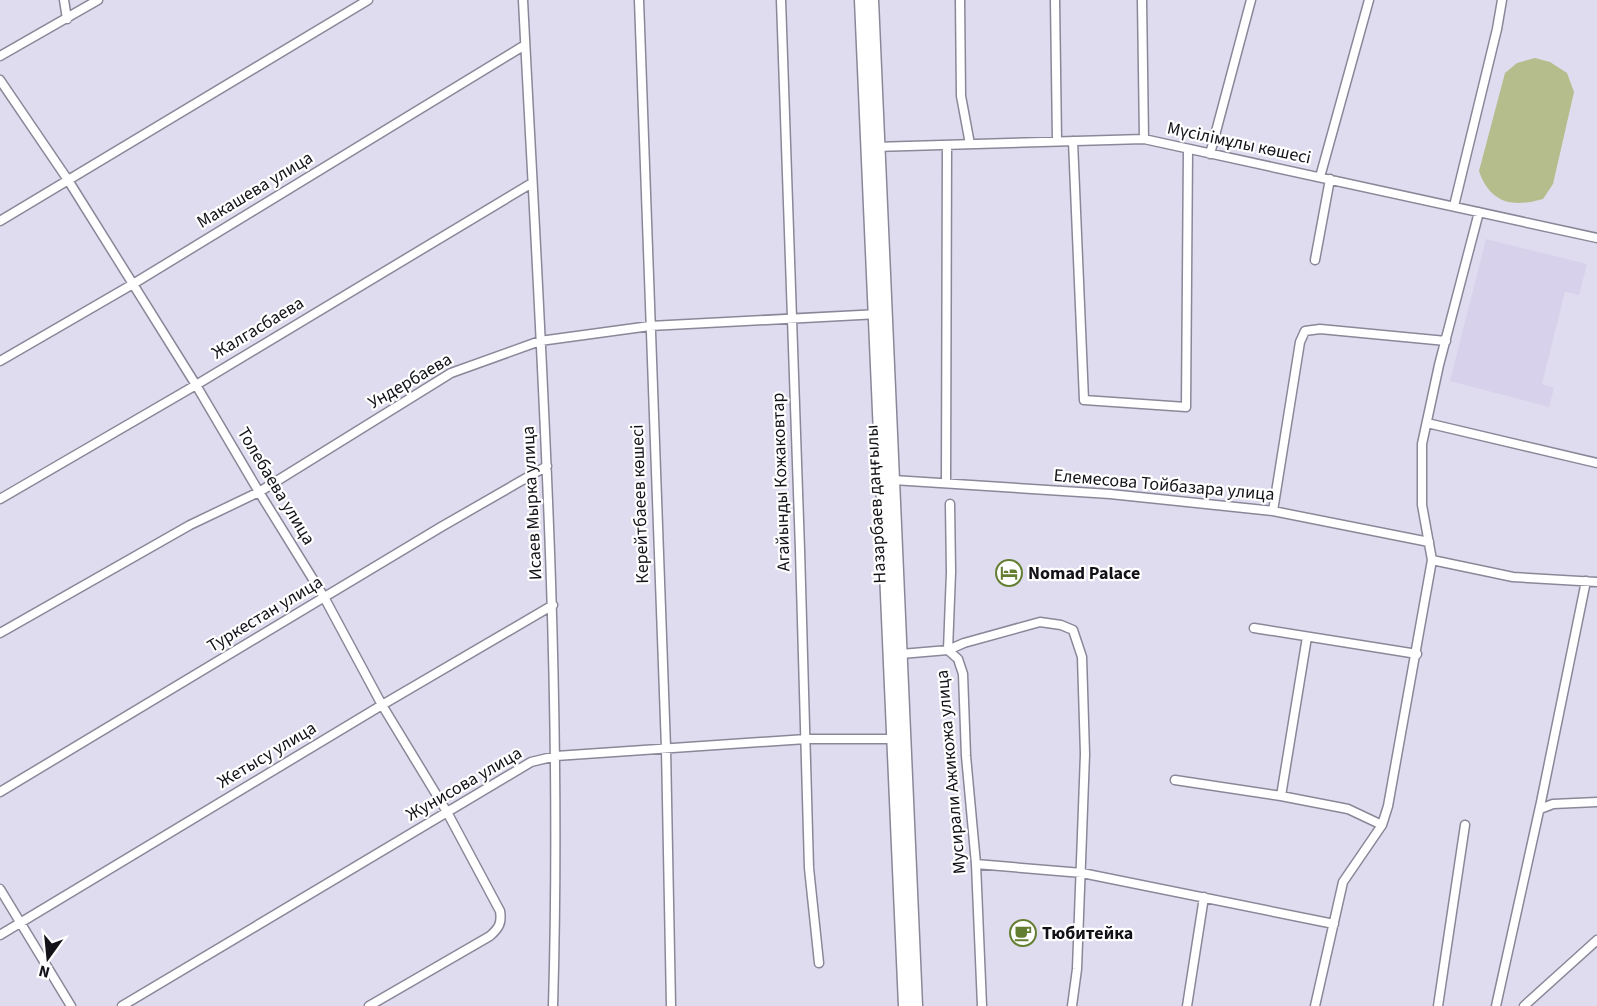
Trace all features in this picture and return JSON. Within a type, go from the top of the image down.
[{"type":"main road","name":"Назарбаев даңғылы","points":[[861,0],[873,147],[881,314],[899,739],[905,1006]]},
{"type":"main road","name":"Назарбаев даңғылы","points":[[872,0],[873,147]]},
{"type":"main road","name":"Назарбаев даңғылы","points":[[881,314],[893,480],[901,654],[899,739],[916,1006]]},
{"type":"street","points":[[64,0],[67,19]]},
{"type":"street","points":[[0,57],[98,0]]},
{"type":"street","points":[[0,221],[368,0]]},
{"type":"street","name":"Исаев Мырка улица","points":[[523,0],[553,605],[556,756],[553,1006]]},
{"type":"street","name":"Керейтбаеев көшесі","points":[[639,0],[666,748],[671,1006]]},
{"type":"street","name":"Агайынды Кожаковтар","points":[[781,0],[809,868],[819,963]]},
{"type":"street","points":[[960,0],[962,96],[970,144]]},
{"type":"street","points":[[1055,0],[1057,141]]},
{"type":"street","points":[[1142,0],[1144,139]]},
{"type":"street","points":[[1210,154],[1251,0]]},
{"type":"street","points":[[1320,177],[1369,0]]},
{"type":"street","points":[[1454,206],[1502,0]]},
{"type":"street","name":"Макашева улица","points":[[0,361],[133,284],[525,45]]},
{"type":"street","name":"Толебаева улица","points":[[0,80],[68,180],[196,385],[324,597],[382,705],[447,812],[500,911],[501,921],[498,929],[490,936],[369,1006]]},
{"type":"street","name":"Мүсілімұлы көшесі","points":[[873,147],[1144,139],[1597,238]]},
{"type":"street","points":[[1073,141],[1084,400],[1185,407],[1188,149]]},
{"type":"street","points":[[946,483],[947,144]]},
{"type":"street","points":[[1315,260],[1330,179]]},
{"type":"street","name":"Жалгасбаева","points":[[0,499],[196,385],[532,183]]},
{"type":"street","points":[[1315,1006],[1343,882],[1382,825],[1388,806],[1432,560],[1422,505],[1422,444],[1479,212]]},
{"type":"street","name":"Ундербаева","points":[[0,633],[190,525],[259,492],[451,374],[540,341],[650,326],[881,314]]},
{"type":"street","points":[[1273,511],[1300,342],[1305,331],[1320,329],[1446,341]]},
{"type":"street","points":[[1427,423],[1597,463]]},
{"type":"street","name":"Туркестан улица","points":[[0,792],[441,527],[547,466]]},
{"type":"street","name":"Елемесова Тойбазара улица","points":[[893,480],[1110,494],[1273,511],[1429,542]]},
{"type":"street","name":"Мусирали Ажикожа улица","points":[[950,504],[951,572],[948,650],[958,659],[963,674],[966,756],[976,864],[982,1006]]},
{"type":"street","points":[[1432,560],[1513,577],[1597,582]]},
{"type":"street","points":[[1496,1006],[1540,809],[1586,581]]},
{"type":"street","name":"Жетысу улица","points":[[0,935],[553,605]]},
{"type":"street","points":[[901,654],[948,650],[964,643],[1040,622],[1061,625],[1073,630],[1082,657],[1085,754],[1082,873],[1077,969],[1072,1006]]},
{"type":"street","points":[[1254,628],[1417,654]]},
{"type":"street","points":[[1281,796],[1307,638]]},
{"type":"street","name":"Жунисова улица","points":[[122,1006],[531,762],[556,756],[806,739],[899,739]]},
{"type":"street","points":[[1175,780],[1348,809],[1382,825]]},
{"type":"street","points":[[1540,809],[1553,804],[1597,802]]},
{"type":"street","points":[[1438,1006],[1465,825]]},
{"type":"street","points":[[976,864],[1082,873],[1334,924]]},
{"type":"street","points":[[0,889],[71,1006]]},
{"type":"street","points":[[1187,1006],[1203,897]]},
{"type":"street","points":[[1524,1006],[1597,940]]},
{"type":"shaded area","points":[[1486,239],[1587,264],[1579,295],[1565,292],[1542,384],[1554,388],[1549,407],[1450,381]]},
{"type":"green space","points":[[1535,58],[1550,62],[1567,73],[1574,92],[1553,184],[1543,199],[1512,203],[1489,190],[1479,171],[1505,73],[1517,63]]},
{"type":"place","name":"Nomad Palace","points":[[1009,573]]},
{"type":"place","name":"Тюбитейка","points":[[1023,933]]}]
